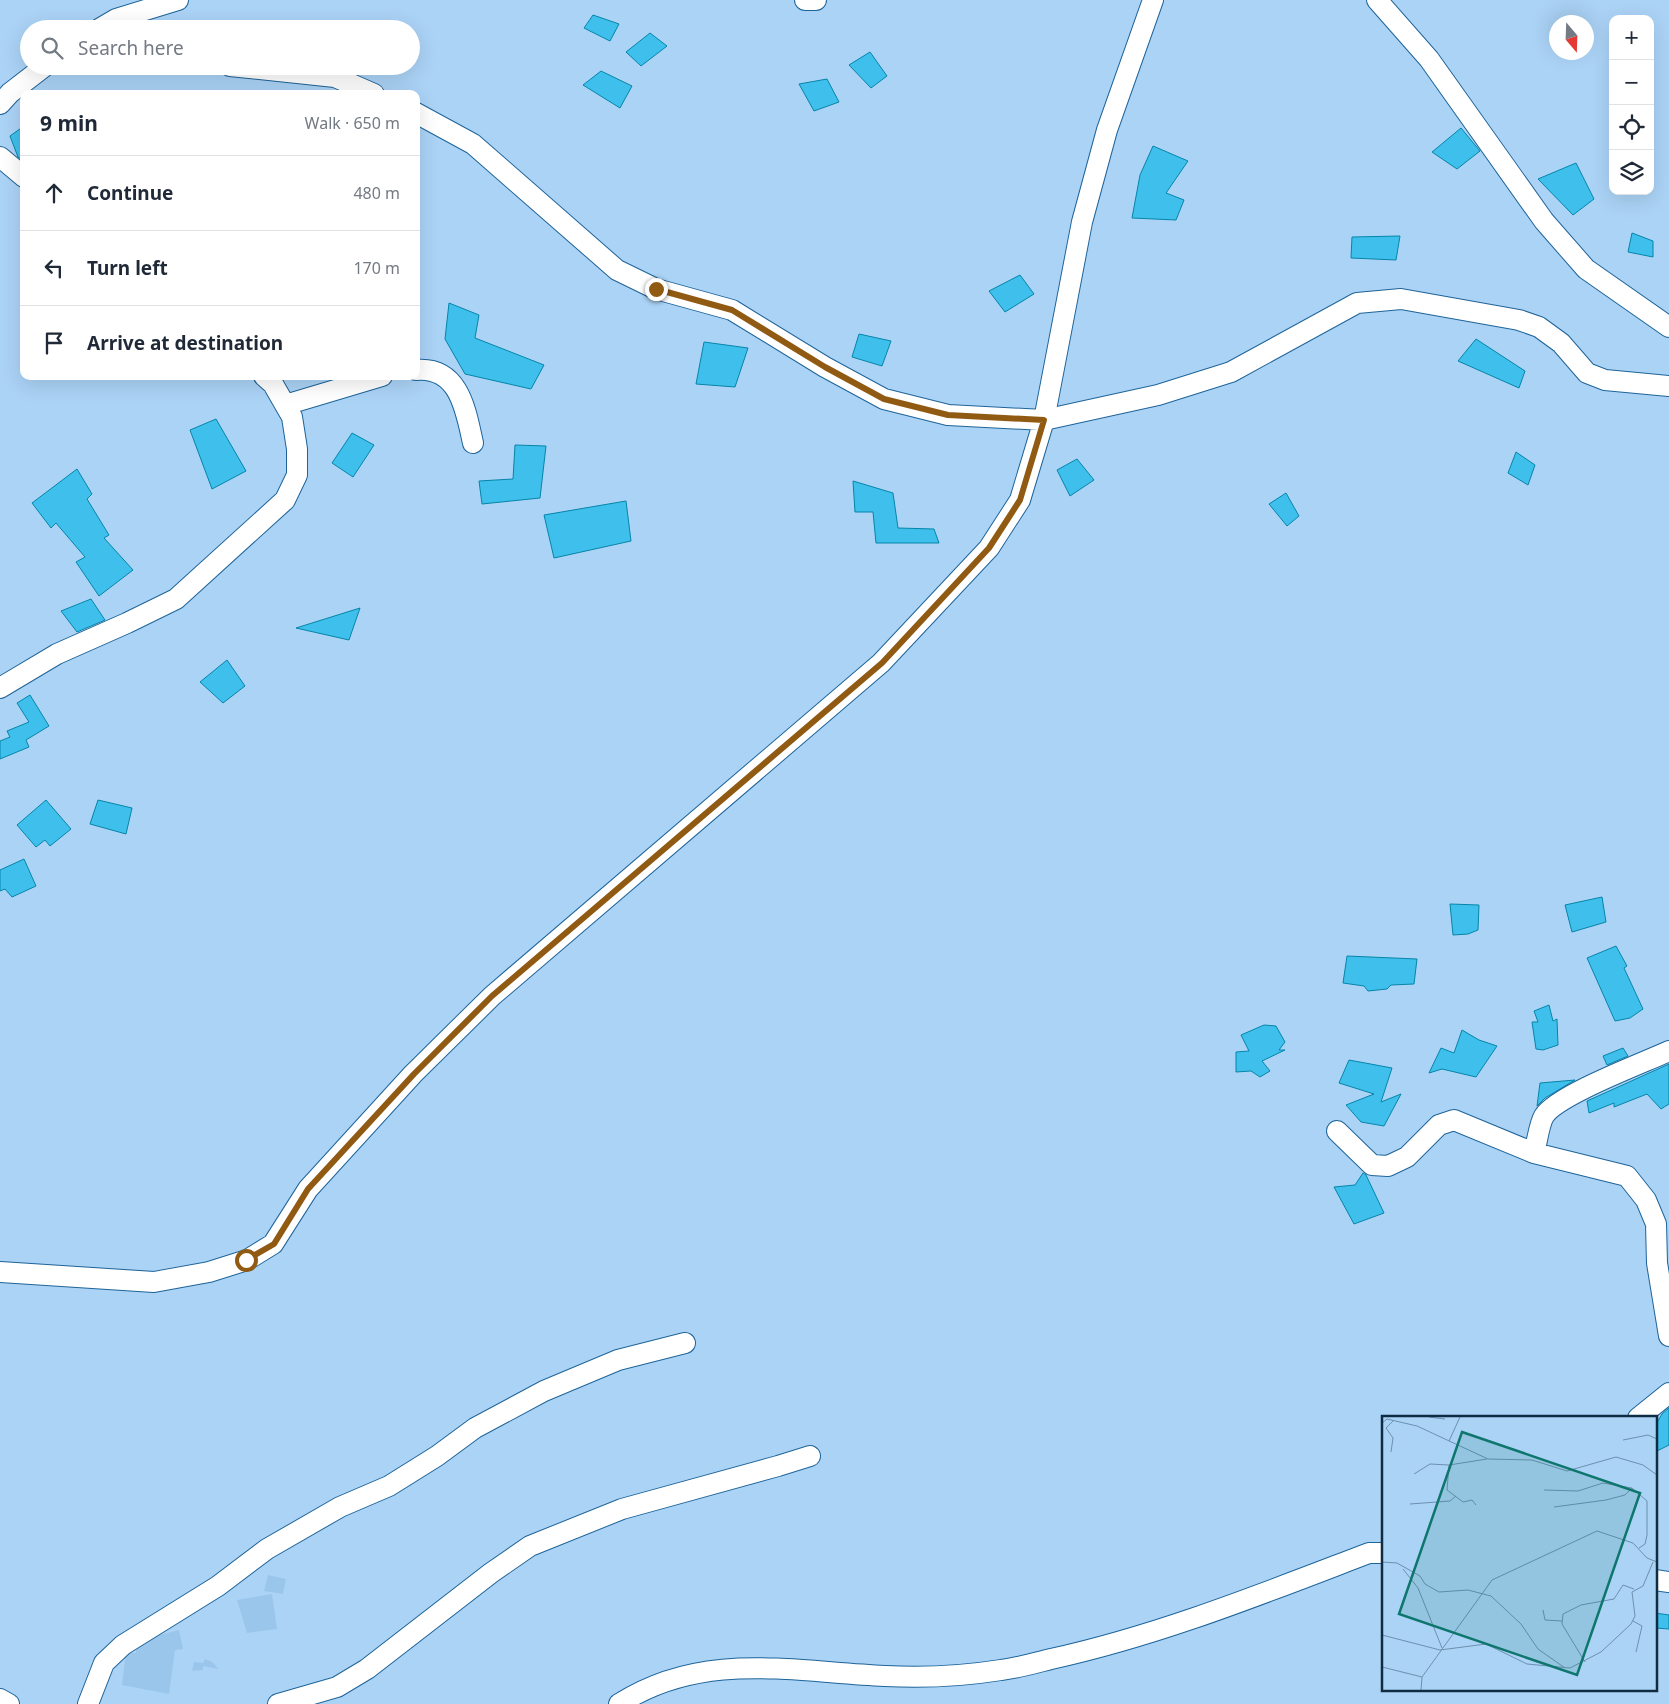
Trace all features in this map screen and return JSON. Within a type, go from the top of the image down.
[{"type":"street","points":[[116,19],[178,0]]},
{"type":"street","points":[[805,0],[816,0]]},
{"type":"street","points":[[0,1272],[154,1282],[209,1272],[246,1260],[274,1244],[308,1189],[414,1074],[492,996],[882,663],[989,548],[1020,500],[1044,420],[1082,222],[1107,130],[1153,0]]},
{"type":"street","points":[[1377,0],[1429,59],[1544,221],[1586,269],[1669,327]]},
{"type":"street","points":[[0,104],[34,75]]},
{"type":"street","points":[[316,75],[335,77],[365,90]]},
{"type":"street","points":[[420,115],[473,144],[617,270],[656,289],[732,310],[825,367],[884,399],[948,415],[1044,420],[1158,395],[1232,372],[1357,303],[1402,300],[1519,320],[1538,327],[1561,343],[1588,373],[1605,380],[1669,386]]},
{"type":"street","points":[[0,157],[20,174]]},
{"type":"street","points":[[420,370],[426,369],[446,377],[462,398],[473,443]]},
{"type":"street","points":[[0,688],[57,654],[176,599],[285,500],[297,476],[297,449],[292,417],[273,384],[268,380]]},
{"type":"street","points":[[285,405],[369,380]]},
{"type":"street","points":[[1534,1153],[1544,1116],[1555,1105],[1570,1095],[1669,1051]]},
{"type":"street","points":[[1337,1131],[1372,1165],[1388,1166],[1407,1157],[1439,1125],[1454,1120],[1534,1153],[1627,1176],[1646,1200],[1656,1224],[1656,1263],[1669,1336]]},
{"type":"street","points":[[88,1704],[104,1663],[123,1645],[218,1586],[267,1549],[340,1507],[389,1486],[437,1456],[476,1428],[544,1391],[618,1360],[685,1343]]},
{"type":"street","points":[[1640,1416],[1669,1393]]},
{"type":"street","points":[[278,1704],[337,1687],[366,1670],[491,1573],[530,1546],[622,1509],[810,1456]]},
{"type":"street","points":[[619,1704],[638,1692],[675,1677],[720,1669],[768,1668],[886,1676],[942,1676],[1002,1670],[1108,1646],[1222,1609],[1378,1551]]},
{"type":"street","points":[[1656,1580],[1669,1582]]},
{"type":"street","points":[[0,1699],[9,1704]]},
{"type":"shaded area","points":[[268,1575],[286,1579],[283,1594],[264,1591]]},
{"type":"shaded area","points":[[272,1594],[277,1629],[247,1633],[237,1600]]},
{"type":"shaded area","points":[[179,1630],[183,1649],[175,1650],[169,1694],[122,1685],[126,1652],[136,1653],[136,1641]]},
{"type":"shaded area","points":[[205,1659],[212,1662],[219,1669],[203,1666],[203,1670],[192,1671],[194,1662],[203,1663]]},
{"type":"building","points":[[593,15],[619,24],[610,41],[584,28]]},
{"type":"building","points":[[650,33],[667,46],[641,66],[626,52]]},
{"type":"building","points":[[870,52],[887,76],[871,88],[849,65]]},
{"type":"building","points":[[601,71],[632,86],[620,108],[583,85]]},
{"type":"building","points":[[827,79],[839,102],[814,111],[799,84]]},
{"type":"building","points":[[1461,128],[1480,151],[1457,169],[1432,152]]},
{"type":"building","points":[[20,129],[20,158],[18,157],[10,136]]},
{"type":"building","points":[[1153,146],[1188,161],[1166,193],[1184,200],[1176,220],[1132,218],[1140,175]]},
{"type":"building","points":[[1576,163],[1594,199],[1573,215],[1538,179]]},
{"type":"building","points":[[1632,233],[1653,241],[1653,257],[1628,252]]},
{"type":"building","points":[[1400,236],[1396,260],[1351,258],[1352,237]]},
{"type":"building","points":[[1020,275],[1034,294],[1005,312],[989,291]]},
{"type":"building","points":[[449,303],[479,315],[475,338],[544,365],[531,389],[465,374],[445,339]]},
{"type":"building","points":[[859,334],[891,341],[882,366],[852,357]]},
{"type":"building","points":[[1476,339],[1525,371],[1519,388],[1458,361]]},
{"type":"building","points":[[704,342],[748,348],[735,387],[696,384]]},
{"type":"building","points":[[216,419],[246,471],[212,489],[190,430]]},
{"type":"building","points":[[352,433],[374,445],[353,477],[332,463]]},
{"type":"building","points":[[515,445],[546,446],[540,498],[482,504],[479,481],[513,479]]},
{"type":"building","points":[[1516,452],[1535,465],[1528,485],[1508,473]]},
{"type":"building","points":[[1077,459],[1094,480],[1070,496],[1057,470]]},
{"type":"building","points":[[77,469],[92,494],[87,499],[109,535],[104,538],[133,570],[99,596],[76,562],[85,557],[56,523],[51,528],[32,503]]},
{"type":"building","points":[[853,481],[893,493],[898,528],[934,529],[939,543],[876,543],[873,512],[855,512]]},
{"type":"building","points":[[1286,493],[1299,516],[1287,526],[1269,504]]},
{"type":"building","points":[[626,501],[631,541],[554,558],[544,515]]},
{"type":"building","points":[[91,599],[105,620],[77,632],[61,611]]},
{"type":"building","points":[[360,608],[349,640],[296,628]]},
{"type":"building","points":[[227,660],[245,686],[223,703],[200,682]]},
{"type":"building","points":[[30,695],[49,726],[26,740],[29,747],[0,759],[0,741],[10,737],[7,731],[29,722],[17,703]]},
{"type":"building","points":[[46,800],[71,829],[50,846],[45,840],[36,847],[17,825]]},
{"type":"building","points":[[98,800],[132,808],[126,834],[90,824]]},
{"type":"building","points":[[24,859],[36,886],[12,897],[5,889],[0,891],[0,870]]},
{"type":"building","points":[[1602,897],[1606,922],[1572,932],[1565,905]]},
{"type":"building","points":[[1450,904],[1479,905],[1478,930],[1468,934],[1453,935]]},
{"type":"building","points":[[1616,946],[1627,966],[1624,968],[1643,1009],[1630,1018],[1615,1021],[1587,958]]},
{"type":"building","points":[[1347,956],[1417,959],[1414,984],[1391,985],[1387,989],[1368,991],[1364,986],[1343,983]]},
{"type":"building","points":[[1549,1005],[1553,1021],[1557,1019],[1558,1045],[1543,1050],[1536,1049],[1532,1022],[1538,1022],[1534,1011]]},
{"type":"building","points":[[1264,1025],[1276,1026],[1285,1042],[1279,1050],[1285,1050],[1262,1061],[1270,1071],[1260,1077],[1251,1071],[1236,1072],[1236,1052],[1249,1051],[1241,1035]]},
{"type":"building","points":[[1462,1030],[1479,1040],[1497,1046],[1476,1077],[1442,1069],[1429,1073],[1441,1048],[1454,1053]]},
{"type":"building","points":[[1623,1048],[1628,1056],[1607,1065],[1603,1056]]},
{"type":"building","points":[[1349,1060],[1392,1068],[1381,1102],[1401,1094],[1384,1126],[1361,1122],[1346,1105],[1374,1094],[1339,1083]]},
{"type":"building","points":[[1669,1064],[1669,1104],[1661,1109],[1647,1094],[1614,1107],[1614,1103],[1589,1113],[1587,1101]]},
{"type":"building","points":[[1575,1080],[1545,1098],[1537,1106],[1540,1083]]},
{"type":"building","points":[[1363,1173],[1366,1175],[1384,1213],[1354,1224],[1334,1187],[1355,1185]]},
{"type":"building","points":[[1669,1408],[1669,1445],[1656,1452],[1656,1424],[1662,1414]]},
{"type":"building","points":[[1656,1613],[1669,1615],[1669,1629],[1656,1628]]},
{"type":"route","points":[[246,1260],[274,1244],[308,1189],[414,1074],[492,996],[882,663],[989,548],[1020,500],[1044,420],[948,415],[884,399],[825,367],[732,310],[656,289]]}]
